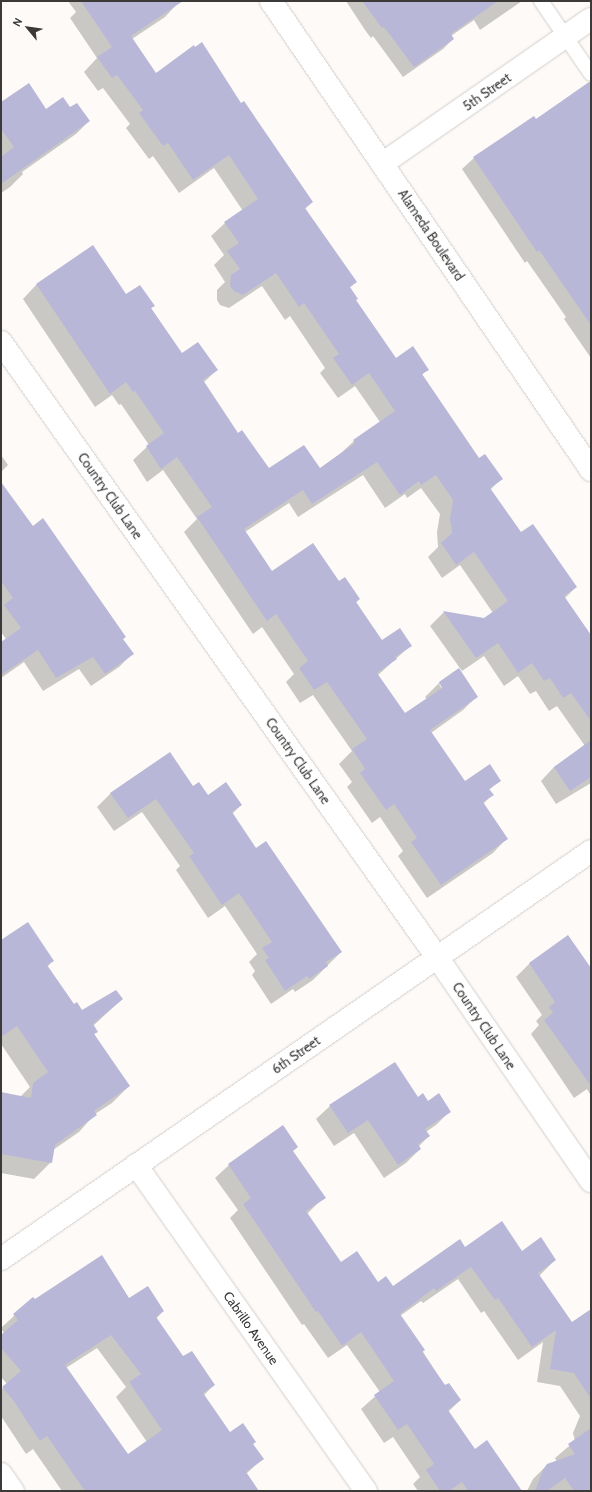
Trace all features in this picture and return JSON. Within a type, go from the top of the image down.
[{"type":"street","name":"Alameda Boulevard","points":[[271,1],[591,470]]},
{"type":"street","name":"5th Street","points":[[382,164],[591,19]]},
{"type":"street","name":"Country Club Lane","points":[[1,342],[437,957],[591,1181]]},
{"type":"street","name":"6th Street","points":[[1,1259],[591,851]]},
{"type":"street","name":"Cabrillo Avenue","points":[[136,1165],[366,1491]]},
{"type":"street","points":[[1,1474],[13,1491]]},
{"type":"lane","points":[[541,1],[591,74]]},
{"type":"building","points":[[81,1],[183,1],[131,36],[156,73],[194,45],[195,47],[202,42],[241,103],[244,101],[313,202],[305,208],[357,282],[350,287],[358,299],[356,300],[396,358],[413,346],[429,370],[422,374],[479,458],[485,454],[503,479],[490,488],[521,532],[533,524],[577,587],[564,596],[591,635],[591,721],[571,693],[563,698],[550,678],[544,681],[532,663],[518,673],[498,643],[476,658],[443,611],[484,618],[508,601],[474,552],[456,565],[441,543],[452,533],[450,518],[453,500],[436,475],[421,485],[419,481],[400,495],[377,462],[312,504],[303,490],[244,529],[272,571],[313,543],[339,581],[345,577],[360,599],[356,602],[382,640],[400,628],[412,646],[395,657],[397,659],[377,673],[405,713],[442,688],[439,682],[459,668],[478,697],[430,730],[465,781],[490,764],[501,781],[489,789],[494,795],[483,802],[508,839],[441,885],[411,842],[417,838],[394,804],[386,810],[360,773],[365,769],[352,749],[367,739],[327,682],[314,690],[299,668],[308,661],[276,614],[267,621],[197,517],[212,507],[177,457],[161,469],[146,446],[164,433],[135,391],[133,392],[126,382],[110,394],[36,284],[93,245],[126,294],[140,285],[155,306],[151,308],[182,353],[198,342],[218,370],[203,380],[238,433],[242,430],[269,468],[304,445],[320,468],[355,443],[353,440],[395,411],[369,373],[352,385],[333,358],[339,354],[304,303],[299,307],[276,273],[243,295],[234,291],[230,286],[231,275],[240,269],[227,251],[239,243],[224,222],[258,199],[229,155],[193,180],[168,143],[163,146],[139,113],[143,110],[117,75],[112,78],[97,57],[112,47]]},
{"type":"building","points":[[362,1],[498,1],[451,34],[454,39],[414,67]]},
{"type":"building","points":[[591,82],[591,325],[539,250],[537,252],[473,157],[534,116],[536,119]]},
{"type":"building","points":[[29,83],[46,109],[63,97],[70,107],[77,103],[90,121],[1,184],[1,157],[14,147],[1,129],[1,102]]},
{"type":"building","points":[[1,482],[33,526],[43,518],[126,637],[123,639],[134,654],[105,674],[93,657],[56,678],[38,650],[1,675],[1,642],[21,628],[4,605],[13,598],[1,581]]},
{"type":"building","points":[[591,740],[591,777],[570,791],[554,767]]},
{"type":"building","points":[[170,752],[193,786],[199,782],[208,795],[226,782],[242,805],[232,812],[256,848],[266,841],[342,952],[326,962],[328,966],[309,979],[307,976],[285,991],[265,960],[269,958],[262,948],[272,942],[239,893],[222,905],[189,856],[194,853],[156,799],[128,818],[110,793]]},
{"type":"building","points":[[28,922],[54,961],[47,965],[74,1004],[77,1002],[82,1010],[116,990],[123,999],[93,1024],[98,1032],[94,1034],[130,1086],[94,1111],[97,1115],[55,1145],[52,1163],[1,1154],[1,1092],[31,1098],[33,1083],[48,1072],[17,1026],[1,1037],[1,940]]},
{"type":"building","points":[[568,935],[591,968],[591,1086],[544,1020],[553,1013],[549,1007],[555,1002],[529,963]]},
{"type":"building","points":[[395,1062],[418,1097],[423,1093],[428,1101],[439,1093],[451,1112],[425,1129],[430,1136],[418,1144],[421,1149],[398,1165],[368,1120],[348,1133],[329,1105]]},
{"type":"building","points":[[283,1125],[298,1147],[293,1151],[326,1198],[306,1211],[341,1262],[357,1251],[378,1282],[386,1276],[393,1286],[460,1239],[465,1247],[502,1221],[522,1251],[541,1237],[556,1260],[538,1273],[572,1322],[591,1309],[591,1399],[574,1373],[550,1369],[556,1330],[532,1347],[498,1298],[495,1300],[471,1267],[436,1291],[434,1288],[400,1314],[425,1350],[422,1352],[445,1385],[449,1383],[461,1400],[448,1410],[475,1449],[487,1440],[522,1491],[468,1491],[462,1482],[449,1491],[440,1491],[426,1470],[434,1464],[407,1424],[398,1430],[374,1395],[394,1381],[361,1332],[342,1346],[318,1311],[316,1312],[243,1204],[251,1198],[228,1164]]},
{"type":"building","points":[[102,1255],[129,1298],[148,1286],[164,1311],[156,1317],[183,1356],[192,1351],[215,1385],[203,1393],[230,1432],[243,1423],[256,1442],[253,1444],[264,1459],[246,1472],[259,1491],[85,1491],[47,1436],[40,1441],[13,1400],[2,1387],[21,1371],[1,1348],[1,1335],[18,1320],[13,1314],[33,1297],[35,1299]],"holes":[[[111,1335],[141,1374],[129,1382],[162,1430],[128,1454],[65,1365]]]},
{"type":"building","points":[[591,1428],[591,1491],[574,1491],[565,1478],[547,1491],[535,1491],[543,1470],[547,1464],[575,1454],[568,1444]]}]
